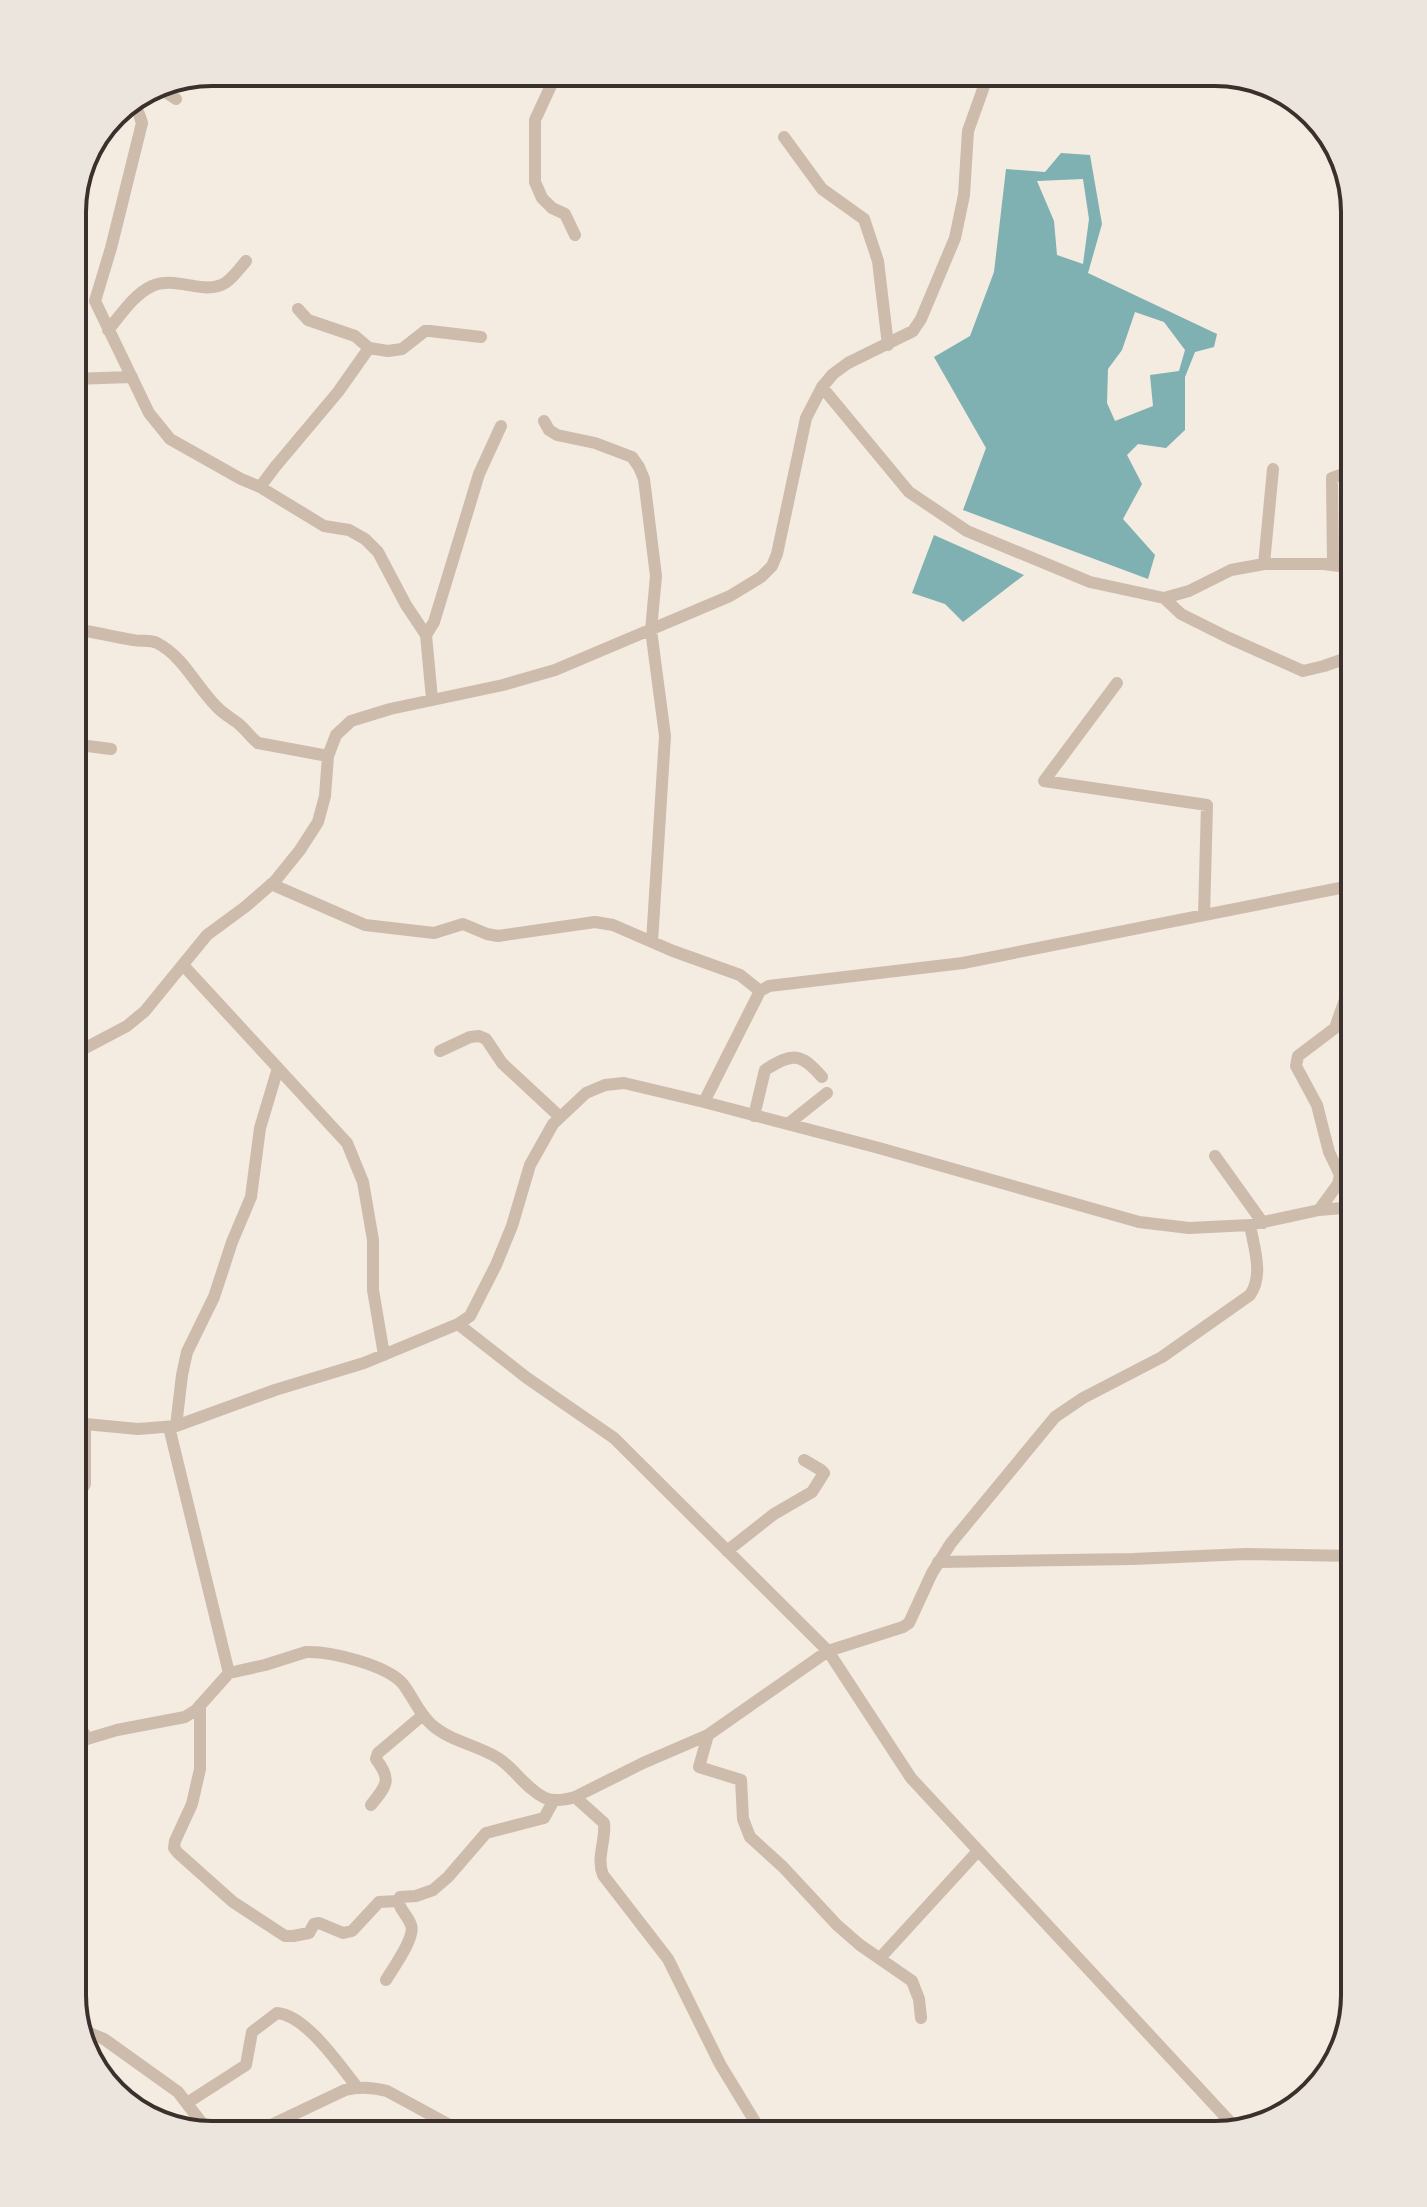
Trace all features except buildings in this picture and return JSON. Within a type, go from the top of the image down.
[{"type":"street","points":[[551,86],[535,120],[535,182],[542,198],[552,208],[565,214],[575,235]]},
{"type":"street","points":[[86,1048],[127,1026],[145,1011],[207,935],[271,884],[300,850],[318,822],[325,796],[328,756],[336,735],[351,721],[555,670],[730,596],[761,577],[772,566],[806,418],[822,387],[848,363],[913,331],[921,319],[955,238],[964,195],[968,131],[984,86]]},
{"type":"street","points":[[169,94],[176,99]]},
{"type":"street","points":[[137,111],[142,123],[95,301],[149,413],[170,439],[260,487],[324,526],[349,530],[365,539],[378,552],[426,635],[432,699]]},
{"type":"street","points":[[784,137],[822,189],[864,219],[878,261],[888,345]]},
{"type":"street","points":[[108,330],[132,302],[153,285],[165,282],[216,287],[226,283],[246,261]]},
{"type":"street","points":[[298,309],[308,320],[355,336],[369,348],[388,351],[402,349],[425,331],[481,337]]},
{"type":"street","points":[[260,487],[338,392],[369,348]]},
{"type":"street","points":[[86,379],[132,377]]},
{"type":"street","points":[[822,387],[909,492],[967,531],[1090,582],[1164,598],[1189,591],[1231,570],[1264,564],[1341,566]]},
{"type":"street","points":[[544,421],[549,430],[557,435],[595,443],[632,457],[644,479],[656,576],[651,630],[665,736],[652,942]]},
{"type":"street","points":[[426,635],[434,622],[479,474],[501,426]]},
{"type":"street","points":[[1264,564],[1273,469]]},
{"type":"street","points":[[1333,565],[1332,478],[1341,475]]},
{"type":"street","points":[[1164,598],[1181,614],[1303,671],[1341,660]]},
{"type":"street","points":[[86,630],[157,643],[170,651],[216,707],[258,743],[328,756]]},
{"type":"street","points":[[1117,683],[1044,781],[1207,805],[1204,915]]},
{"type":"street","points":[[86,746],[111,749]]},
{"type":"street","points":[[271,884],[365,925],[434,933],[463,924],[498,936],[595,922],[613,925],[740,975],[760,991]]},
{"type":"street","points":[[704,1102],[760,991],[769,986],[963,963],[1341,888]]},
{"type":"street","points":[[183,965],[347,1143],[363,1182],[373,1240],[373,1290],[384,1355]]},
{"type":"street","points":[[1319,1210],[1338,1184],[1340,1175],[1329,1152],[1317,1105],[1296,1066],[1298,1056],[1335,1028],[1341,1011]]},
{"type":"street","points":[[440,1051],[470,1037],[486,1039],[502,1063],[560,1117]]},
{"type":"street","points":[[754,1116],[765,1070],[780,1060],[797,1057],[809,1061],[822,1077]]},
{"type":"street","points":[[229,1673],[172,1427],[187,1352],[214,1297],[251,1197],[260,1128],[278,1068]]},
{"type":"street","points":[[86,1424],[138,1429],[172,1427],[275,1390],[364,1363],[458,1324],[470,1316],[479,1300],[512,1226],[530,1165],[553,1124],[586,1093],[605,1085],[624,1083],[704,1102],[1139,1222],[1189,1228],[1256,1224],[1341,1208]]},
{"type":"street","points":[[788,1124],[827,1093]]},
{"type":"street","points":[[87,1739],[125,1728],[185,1717],[229,1673],[306,1652],[338,1656],[396,1677],[423,1715],[441,1731],[498,1758],[535,1791],[554,1800],[575,1797],[708,1735],[828,1651],[909,1623],[938,1562],[1055,1417],[1083,1398],[1162,1357],[1250,1295],[1255,1288],[1258,1269],[1256,1224],[1215,1156]]},
{"type":"street","points":[[458,1324],[514,1369],[614,1438],[828,1651],[911,1778],[1229,2120]]},
{"type":"street","points":[[727,1551],[774,1514],[812,1492],[824,1473],[804,1460]]},
{"type":"street","points":[[938,1562],[1246,1554],[1341,1556]]},
{"type":"street","points":[[200,1705],[200,1769],[192,1804],[174,1848],[233,1902],[285,1936],[309,1933],[314,1924],[319,1923],[347,1933],[352,1931],[379,1902],[398,1901],[400,1897],[433,1890],[486,1833],[544,1818],[554,1800]]},
{"type":"street","points":[[371,1805],[386,1786],[387,1779],[376,1759],[378,1753],[423,1715]]},
{"type":"street","points":[[708,1735],[699,1767],[741,1780],[743,1819],[750,1837],[837,1925],[912,1981],[919,1999],[921,2018]]},
{"type":"street","points":[[575,1797],[604,1823],[599,1867],[603,1875],[668,1959],[720,2064],[755,2121]]},
{"type":"street","points":[[880,1958],[978,1851]]},
{"type":"street","points":[[386,1980],[412,1935],[411,1924],[398,1901]]},
{"type":"street","points":[[187,2103],[246,2065],[249,2037],[277,2013],[286,2013],[315,2035],[357,2087]]},
{"type":"street","points":[[92,2034],[104,2039],[178,2092],[199,2121]]},
{"type":"street","points":[[280,2121],[357,2087],[387,2091],[442,2121]]},
{"type":"water","points":[[1061,153],[1090,155],[1102,224],[1088,273],[1217,334],[1214,347],[1195,352],[1185,377],[1185,430],[1166,448],[1138,444],[1127,455],[1142,484],[1123,519],[1155,555],[1148,579],[963,510],[986,448],[934,357],[970,336],[994,272],[1006,169],[1045,172]],"holes":[[[1083,179],[1089,219],[1083,264],[1057,255],[1054,221],[1037,181]],[[1135,312],[1164,322],[1185,350],[1179,371],[1150,375],[1153,406],[1115,421],[1107,403],[1108,369],[1122,350]]]},
{"type":"water","points":[[934,535],[1024,575],[963,622],[945,604],[912,593]]}]
